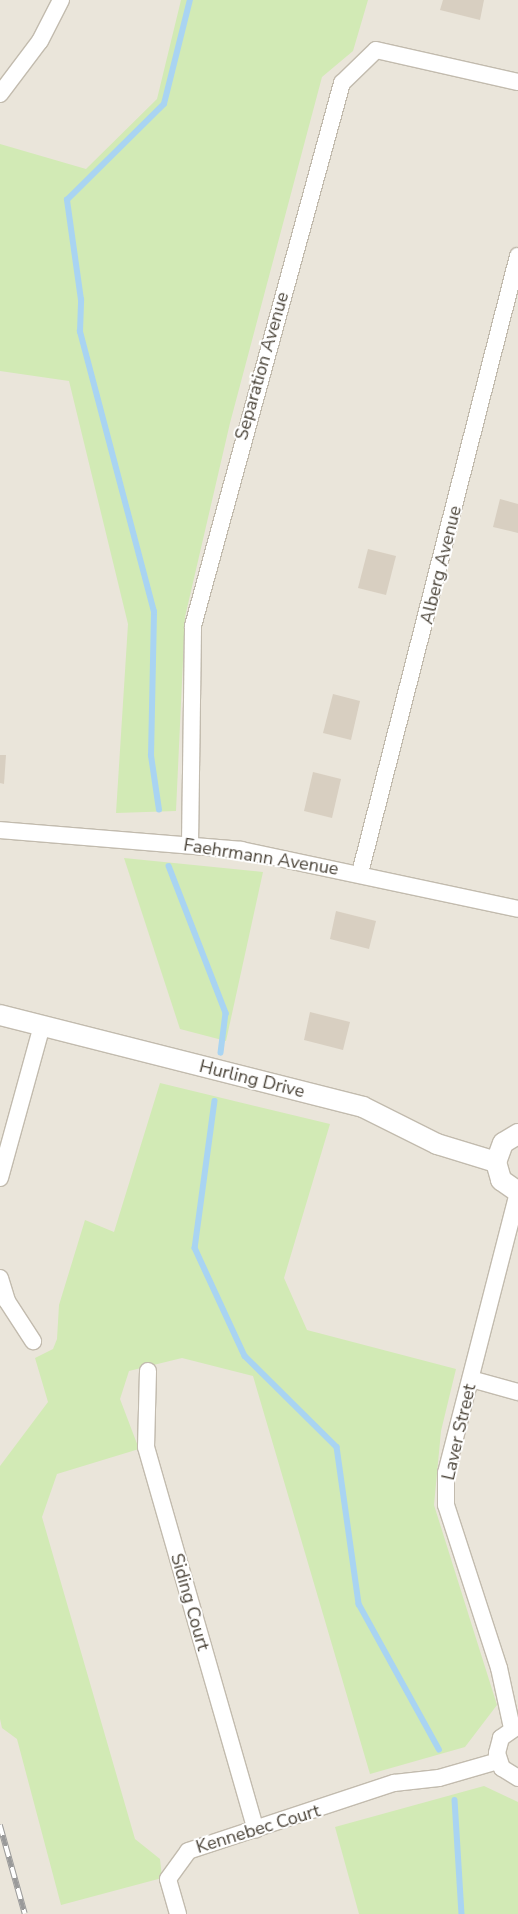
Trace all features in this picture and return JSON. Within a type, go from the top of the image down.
[{"type":"street","points":[[0,94],[40,41],[61,0]]},
{"type":"street","name":"Separation Avenue","points":[[190,844],[193,626],[342,83],[376,50],[518,82]]},
{"type":"street","name":"Alberg Avenue","points":[[360,873],[518,256]]},
{"type":"street","name":"Faehrmann Avenue","points":[[0,830],[190,844],[360,873],[518,909]]},
{"type":"street","name":"Hurling Drive","points":[[0,1015],[363,1107],[437,1144],[496,1162]]},
{"type":"street","points":[[0,1178],[42,1026]]},
{"type":"street","points":[[518,1134],[503,1143],[496,1162],[501,1180],[518,1192]]},
{"type":"street","name":"Laver Street","points":[[515,1727],[499,1668],[446,1505],[446,1473],[518,1192]]},
{"type":"street","points":[[0,1278],[7,1301],[33,1341]]},
{"type":"street","name":"Siding Court","points":[[148,1371],[146,1448],[256,1830]]},
{"type":"street","points":[[471,1379],[518,1392]]},
{"type":"street","points":[[515,1727],[500,1738],[498,1761],[518,1778]]},
{"type":"street","name":"Kennebec Court","points":[[178,1914],[168,1879],[188,1851],[394,1783],[439,1778],[498,1761]]},
{"type":"shaded area","points":[[0,0],[518,0],[518,1914],[0,1914]]},
{"type":"green space","points":[[181,0],[368,0],[353,51],[322,77],[230,423],[185,617],[176,811],[116,813],[128,624],[69,381],[0,371],[0,144],[86,169],[157,99]]},
{"type":"green space","points":[[124,858],[263,872],[226,1041],[180,1029]]},
{"type":"green space","points":[[160,1083],[330,1124],[284,1278],[307,1330],[456,1369],[441,1431],[434,1505],[497,1705],[465,1747],[370,1774],[253,1376],[182,1358],[129,1371],[120,1399],[139,1449],[57,1474],[42,1517],[135,1839],[160,1859],[162,1878],[61,1905],[17,1739],[2,1728],[0,1719],[0,1466],[48,1402],[35,1358],[53,1349],[57,1339],[59,1305],[85,1220],[114,1232]]},
{"type":"green space","points":[[484,1786],[518,1802],[518,1914],[359,1914],[335,1827]]},
{"type":"building","points":[[443,0],[484,0],[480,20],[440,10]]},
{"type":"building","points":[[500,499],[518,504],[518,533],[493,527]]},
{"type":"building","points":[[368,549],[396,556],[386,595],[358,588]]},
{"type":"building","points":[[333,694],[360,701],[351,740],[323,733]]},
{"type":"building","points":[[0,755],[6,755],[4,784],[0,783]]},
{"type":"building","points":[[313,772],[341,779],[332,818],[304,811]]},
{"type":"building","points":[[336,911],[376,921],[369,949],[330,939]]},
{"type":"building","points":[[310,1012],[350,1022],[343,1050],[304,1040]]},
{"type":"waterway","points":[[159,810],[151,756],[154,612],[80,332],[81,300],[67,200],[164,104],[190,0]]},
{"type":"waterway","points":[[169,866],[226,1013],[221,1053]]},
{"type":"waterway","points":[[215,1101],[195,1248],[245,1356],[337,1447],[359,1604],[439,1749]]},
{"type":"waterway","points":[[455,1800],[462,1914]]},
{"type":"railway","points":[[0,1825],[25,1914]]}]
